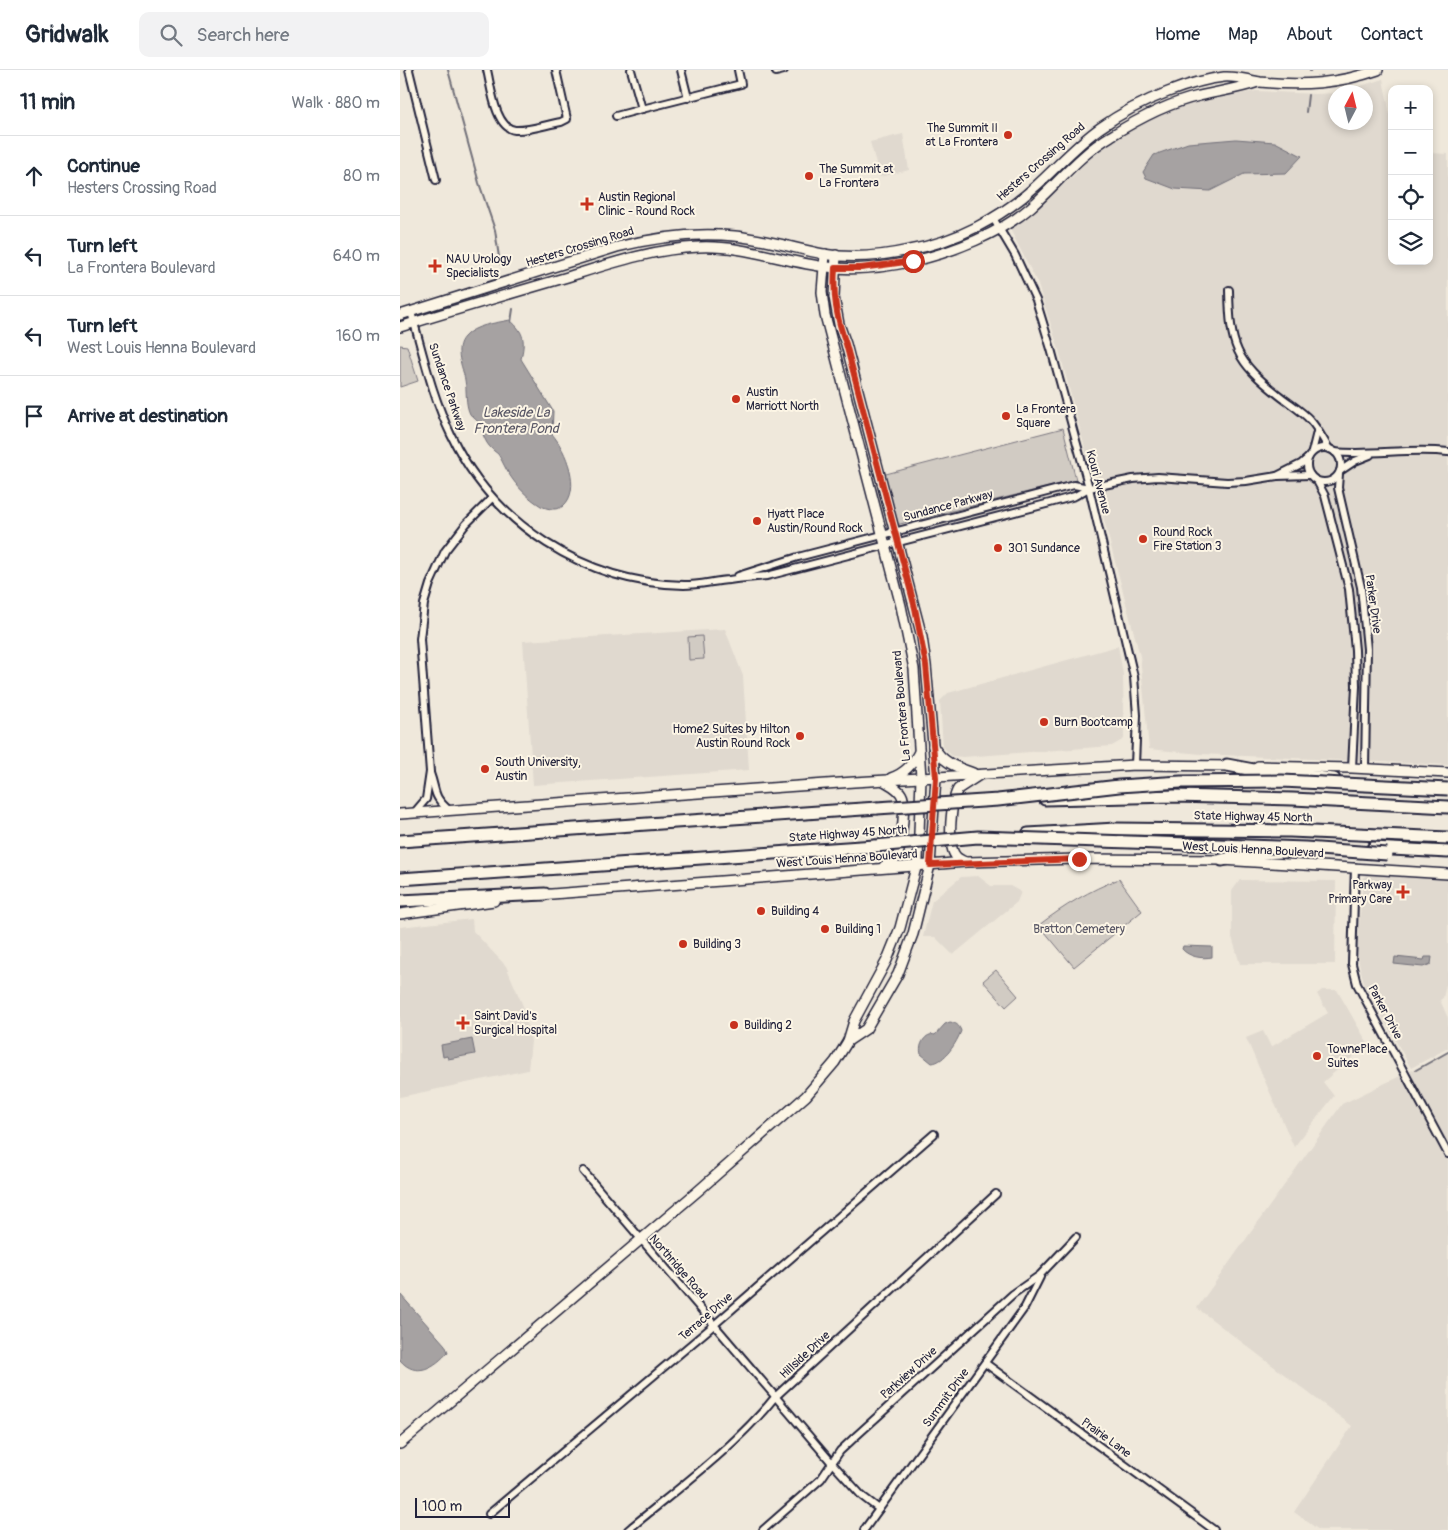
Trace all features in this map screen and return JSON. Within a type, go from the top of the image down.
[{"type":"highway","points":[[1227,766],[1259,771],[1448,789]]},
{"type":"highway","points":[[998,800],[1119,786],[1190,782],[1282,781],[1448,789]]},
{"type":"highway","name":"State Highway 45 North","points":[[400,841],[998,800],[1174,796],[1293,799],[1448,807]]},
{"type":"highway","name":"State Highway 45 North","points":[[400,879],[875,846],[978,837],[1116,829],[1290,831],[1448,838]]},
{"type":"highway","points":[[978,837],[1305,848],[1448,858]]},
{"type":"highway","points":[[1222,860],[1256,853],[1361,847],[1448,852]]},
{"type":"highway","points":[[400,901],[545,894]]},
{"type":"main road","name":"Hesters Crossing Road","points":[[400,316],[617,247],[646,240],[683,235],[734,236],[836,255],[860,256],[910,250],[955,237],[993,218],[1035,187],[1081,142],[1131,108],[1156,97],[1192,84],[1224,77],[1244,78],[1259,82],[1318,84],[1356,78],[1378,70]]},
{"type":"main road","name":"Hesters Crossing Road","points":[[400,327],[625,258],[675,248],[720,247],[835,268],[861,268],[913,261],[959,247],[998,228],[1030,208],[1078,161],[1108,137],[1156,111],[1244,78]]},
{"type":"main road","name":"La Frontera Boulevard","points":[[825,254],[822,292],[825,315],[883,535],[912,658],[921,778],[918,860],[905,913],[887,960],[854,1021],[848,1041]]},
{"type":"main road","points":[[400,1444],[799,1103],[819,1082],[848,1041],[866,1029],[883,1002],[901,965],[913,934],[930,865],[936,778],[924,649],[846,344],[835,310],[836,255]]},
{"type":"main road","points":[[933,745],[946,762],[981,775]]},
{"type":"main road","points":[[884,781],[903,773],[910,767],[919,752]]},
{"type":"main road","points":[[400,814],[1135,765],[1352,768],[1448,773]]},
{"type":"main road","points":[[966,862],[955,855],[951,846],[953,799],[958,789],[981,775]]},
{"type":"main road","points":[[881,868],[893,862],[900,847],[903,798],[897,789],[884,781]]},
{"type":"main road","name":"West Louis Henna Boulevard","points":[[400,914],[545,894],[966,862],[1115,858],[1222,860],[1448,874]]},
{"type":"main road","points":[[887,960],[901,965]]},
{"type":"street","points":[[409,70],[436,180]]},
{"type":"street","points":[[487,70],[499,118],[506,126],[518,130],[561,122],[567,119],[556,70]]},
{"type":"street","points":[[631,70],[642,109]]},
{"type":"street","points":[[681,70],[688,98]]},
{"type":"street","points":[[616,116],[741,84],[738,70]]},
{"type":"street","points":[[776,72],[784,70]]},
{"type":"street","name":"Kouri Avenue","points":[[993,218],[1015,255],[1036,300],[1088,488],[1134,678],[1136,715],[1135,765]]},
{"type":"street","points":[[1229,290],[1229,314],[1232,334],[1244,362],[1258,379],[1308,418],[1341,461],[1340,473]]},
{"type":"street","name":"Sundance Parkway","points":[[411,312],[439,405],[451,434],[466,462],[492,498],[522,525],[563,554],[610,573],[655,583],[708,584],[727,580],[798,557],[1074,485],[1088,488]]},
{"type":"street","points":[[1317,432],[1307,466],[1310,476],[1317,481],[1330,482],[1356,461],[1376,453]]},
{"type":"street","points":[[1311,455],[1323,448],[1376,453],[1410,451],[1448,452]]},
{"type":"street","name":"Sundance Parkway","points":[[1277,476],[1301,464],[1311,455]]},
{"type":"street","name":"Parker Drive","points":[[1340,473],[1338,488],[1360,587],[1367,650],[1365,769]]},
{"type":"street","name":"Sundance Parkway","points":[[727,580],[767,576],[886,547],[1050,504],[1075,496],[1088,488],[1116,482],[1158,477],[1227,482],[1277,476],[1310,476]]},
{"type":"street","name":"Parker Drive","points":[[1317,481],[1326,496],[1348,589],[1355,650],[1356,686],[1352,768]]},
{"type":"street","points":[[414,813],[426,799],[430,772],[420,639],[424,604],[444,551],[466,524],[492,498]]},
{"type":"street","points":[[1340,550],[1351,547]]},
{"type":"street","points":[[1355,650],[1367,650]]},
{"type":"street","points":[[430,772],[435,794],[442,804],[450,810]]},
{"type":"street","name":"Parker Drive","points":[[1355,867],[1352,964],[1357,984],[1448,1154]]},
{"type":"street","name":"Terrace Drive","points":[[489,1514],[714,1325],[934,1134]]},
{"type":"street","name":"Northridge Road","points":[[583,1170],[775,1398],[862,1496],[879,1509]]},
{"type":"street","name":"Hillside Drive","points":[[628,1530],[742,1435],[775,1398],[996,1194]]},
{"type":"street","name":"Parkview Drive","points":[[763,1530],[821,1479],[840,1452],[856,1436],[1013,1294],[1040,1275],[1076,1238]]},
{"type":"street","name":"Summit Drive","points":[[864,1530],[1025,1307],[1040,1275]]},
{"type":"street","name":"Prairie Lane","points":[[985,1363],[1214,1530]]},
{"type":"shaded area","points":[[1383,79],[1388,105],[1388,265],[1433,265],[1433,153],[1448,154],[1448,765],[1201,754],[1149,749],[1140,656],[1059,350],[1037,282],[1010,229],[1046,200],[1073,176],[1087,160],[1106,145],[1127,131],[1158,115],[1196,101],[1256,91],[1328,93],[1328,130],[1373,130],[1373,85],[1364,85]]},
{"type":"shaded area","points":[[903,134],[909,170],[880,177],[870,142]]},
{"type":"shaded area","points":[[725,629],[743,676],[749,770],[533,785],[523,641]]},
{"type":"shaded area","points":[[1118,646],[1123,674],[1124,739],[1112,746],[963,757],[952,756],[943,747],[940,701],[948,693]]},
{"type":"shaded area","points":[[1367,874],[1448,879],[1448,985],[1446,985],[1443,998],[1440,1000],[1448,1018],[1448,1048],[1411,1068],[1365,986],[1359,964],[1357,949],[1363,878]]},
{"type":"shaded area","points":[[978,876],[991,886],[1010,886],[1021,892],[1017,902],[953,955],[935,937],[923,937],[932,901],[961,877]]},
{"type":"shaded area","points":[[1240,880],[1336,881],[1335,964],[1240,964],[1232,937],[1232,891]]},
{"type":"shaded area","name":"Saint David's Surgical Hospital","points":[[472,919],[473,931],[506,966],[523,1006],[531,1041],[528,1070],[400,1097],[400,927]]},
{"type":"shaded area","points":[[1322,990],[1337,990],[1368,1044],[1323,1082],[1334,1096],[1294,1147],[1246,1038],[1263,1031],[1271,1047],[1328,1013],[1317,994]]},
{"type":"shaded area","points":[[1448,1053],[1448,1530],[1319,1530],[1294,1512],[1352,1426],[1197,1308],[1342,1104]]},
{"type":"green space","points":[[400,345],[407,346],[418,381],[400,387]]},
{"type":"green space","points":[[1063,428],[1076,480],[896,525],[882,475]]},
{"type":"green space","points":[[702,636],[704,659],[689,660],[688,637]]},
{"type":"green space","name":"Bratton Cemetery","points":[[1119,879],[1142,911],[1074,967],[1039,925],[1078,899]]},
{"type":"green space","points":[[996,970],[1018,996],[1006,1007],[983,981]]},
{"type":"water","points":[[1236,139],[1275,142],[1302,156],[1286,173],[1244,174],[1210,191],[1175,189],[1146,178],[1143,172],[1154,155],[1188,143]]},
{"type":"water","name":"Lakeside La Frontera Pond","points":[[510,320],[519,329],[523,338],[521,359],[553,411],[552,434],[567,460],[570,470],[572,480],[569,499],[558,509],[549,509],[541,506],[519,488],[498,454],[487,443],[478,422],[468,410],[465,380],[459,352],[461,342],[473,330]]},
{"type":"water","points":[[1183,946],[1212,947],[1212,957],[1192,956],[1182,949]]},
{"type":"water","points":[[1395,957],[1424,960],[1425,957],[1432,957],[1431,964],[1423,967],[1394,964]]},
{"type":"water","points":[[950,1022],[956,1024],[961,1031],[946,1055],[937,1062],[932,1063],[921,1054],[922,1043],[926,1037],[935,1035],[945,1024]]},
{"type":"water","points":[[472,1039],[475,1054],[448,1059],[447,1056],[443,1057],[441,1045]]},
{"type":"water","points":[[400,1294],[445,1345],[448,1352],[437,1362],[425,1369],[412,1369],[400,1360]]},
{"type":"waterway","points":[[448,70],[479,183],[495,230],[500,264]]},
{"type":"waterway","points":[[1306,112],[1308,95]]},
{"type":"waterway","points":[[511,322],[513,309]]},
{"type":"waterway","points":[[1416,1070],[1448,1052]]},
{"type":"place","name":"The Summit II at La Frontera","points":[[1008,135]]},
{"type":"place","name":"The Summit at La Frontera","points":[[809,176]]},
{"type":"place","name":"Austin Regional Clinic - Round Rock","points":[[587,204]]},
{"type":"place","name":"NAU Urology Specialists","points":[[435,266]]},
{"type":"place","name":"Austin Marriott North","points":[[736,399]]},
{"type":"place","name":"La Frontera Square","points":[[1006,416]]},
{"type":"place","name":"Hyatt Place Austin/Round Rock","points":[[757,521]]},
{"type":"place","name":"Round Rock Fire Station 3","points":[[1143,539]]},
{"type":"place","name":"301 Sundance","points":[[998,548]]},
{"type":"place","name":"Burn Bootcamp","points":[[1044,722]]},
{"type":"place","name":"Home2 Suites by Hilton Austin Round Rock","points":[[800,736]]},
{"type":"place","name":"South University, Austin","points":[[485,769]]},
{"type":"place","name":"Parkway Primary Care","points":[[1403,892]]},
{"type":"place","name":"Building 4","points":[[761,911]]},
{"type":"place","name":"Building 1","points":[[825,929]]},
{"type":"place","name":"Building 3","points":[[683,944]]},
{"type":"place","name":"Saint David's Surgical Hospital","points":[[463,1023]]},
{"type":"place","name":"Building 2","points":[[734,1025]]},
{"type":"place","name":"TownePlace Suites","points":[[1317,1056]]},
{"type":"route","points":[[913,261],[861,268],[835,268],[834,297],[835,310],[846,344],[922,637],[936,778],[930,865],[966,862],[1079,859]]}]
